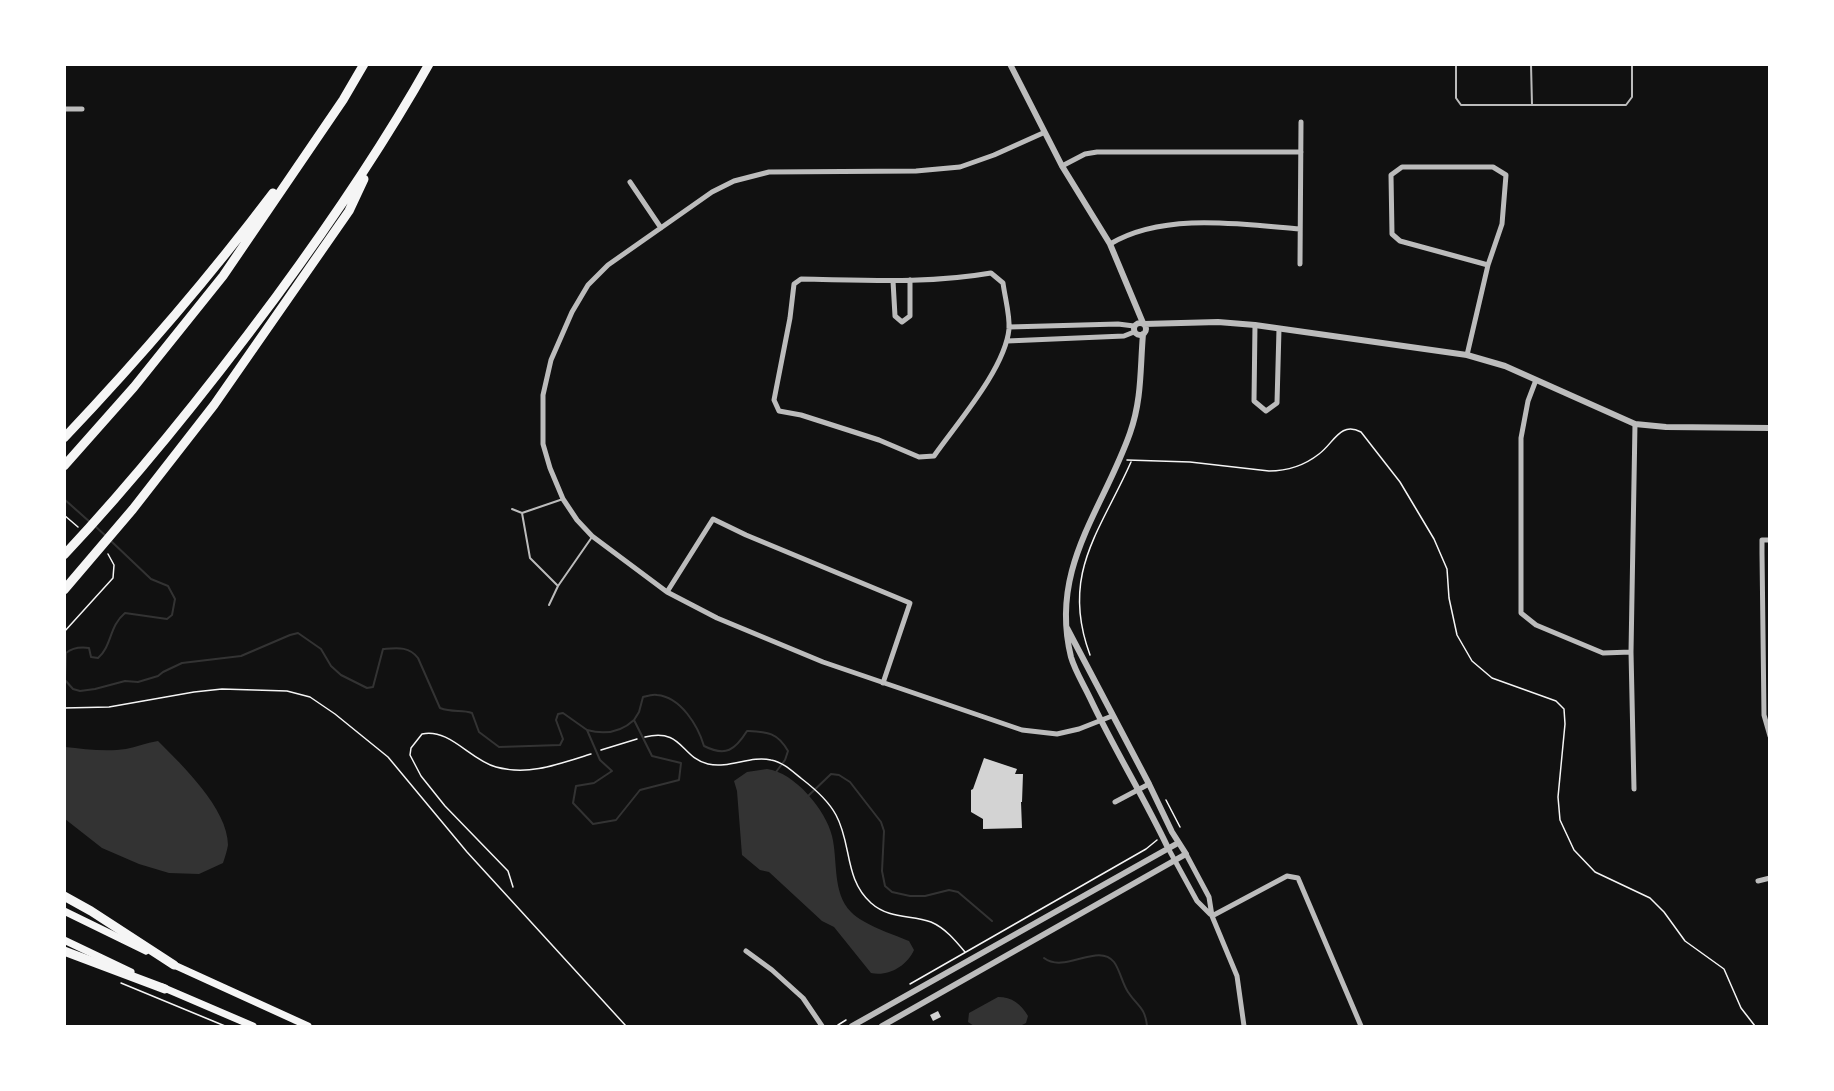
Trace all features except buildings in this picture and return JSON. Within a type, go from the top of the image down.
[{"type":"highway","points":[[66,464],[148,370],[223,276],[336,110],[364,64]]},
{"type":"highway","points":[[64,590],[133,509],[214,405],[349,211],[377,153],[429,64]]},
{"type":"highway","points":[[64,438],[216,268],[336,110]]},
{"type":"highway","points":[[67,552],[172,432],[239,347],[377,153]]},
{"type":"highway","points":[[64,896],[174,965]]},
{"type":"highway","points":[[64,951],[165,989]]},
{"type":"main road","points":[[64,911],[174,965],[308,1026]]},
{"type":"main road","points":[[64,940],[165,989],[254,1026]]},
{"type":"street","points":[[1010,64],[1062,166],[1110,244],[1133,300],[1140,329],[1139,404],[1120,458],[1079,547],[1070,574],[1066,600],[1071,658],[1100,720],[1174,860],[1197,901],[1212,916]]},
{"type":"street","points":[[64,109],[82,109]]},
{"type":"street","points":[[1300,122],[1300,264]]},
{"type":"street","points":[[1044,133],[994,156],[960,167],[916,171],[769,172],[734,181],[712,192],[608,265],[588,285],[572,312],[551,360],[543,395],[543,444],[563,500],[592,536],[667,592],[717,618],[823,662],[1022,730],[1057,734],[1079,729],[1112,716]]},
{"type":"street","points":[[1062,166],[1085,154],[1097,152],[1301,152]]},
{"type":"street","points":[[1467,355],[1488,265],[1502,224],[1506,175],[1493,167],[1402,167],[1391,175],[1392,234],[1400,241],[1488,265]]},
{"type":"street","points":[[630,182],[661,228]]},
{"type":"street","points":[[1110,244],[1126,234],[1165,225],[1233,224],[1300,229]]},
{"type":"street","points":[[991,273],[1003,283],[1009,327],[1007,341],[990,377],[934,456],[919,457],[879,440],[801,415],[780,411],[774,400],[790,318],[794,284],[801,279],[893,281],[958,279],[991,273]]},
{"type":"street","points":[[893,281],[894,316],[902,322],[910,316],[910,280]]},
{"type":"street","points":[[1007,341],[1124,336],[1140,329],[1167,324],[1218,322],[1255,325],[1467,355],[1504,366],[1635,424],[1666,427],[1770,428]]},
{"type":"street","points":[[1009,327],[1118,324],[1140,329]]},
{"type":"street","points":[[1255,325],[1254,401],[1266,411],[1277,403],[1279,329]]},
{"type":"street","points":[[1536,380],[1528,401],[1521,438],[1521,613],[1536,625],[1603,653],[1631,652]]},
{"type":"street","points":[[1634,789],[1631,652],[1635,424]]},
{"type":"street","points":[[667,592],[713,519],[910,603],[884,683]]},
{"type":"street","points":[[1770,540],[1762,540],[1764,716],[1770,736]]},
{"type":"street","points":[[1762,553],[1770,553]]},
{"type":"street","points":[[1067,628],[1178,843],[1209,897],[1212,916],[1237,976],[1244,1026]]},
{"type":"street","points":[[1115,802],[1149,784]]},
{"type":"street","points":[[852,1026],[1178,843]]},
{"type":"street","points":[[882,1026],[1186,854]]},
{"type":"street","points":[[1212,916],[1287,876],[1298,878],[1361,1026]]},
{"type":"street","points":[[1758,881],[1770,878]]},
{"type":"street","points":[[746,951],[772,970],[803,998],[822,1026]]},
{"type":"street","points":[[916,990],[924,1003]]},
{"type":"lane","points":[[1456,64],[1456,98],[1461,105],[1626,105],[1632,96],[1632,64]]},
{"type":"lane","points":[[1531,64],[1532,105]]},
{"type":"lane","points":[[512,509],[522,513],[563,500]]},
{"type":"lane","points":[[522,513],[530,558],[558,586]]},
{"type":"lane","points":[[549,605],[558,586],[592,536]]},
{"type":"path","points":[[1120,458],[1132,462],[1190,462],[1282,471],[1300,465],[1320,454],[1345,429],[1353,428],[1361,432],[1400,482],[1434,539],[1447,569],[1449,598],[1457,635],[1472,661],[1492,678],[1556,701],[1564,709],[1565,724],[1558,797],[1560,820],[1574,850],[1595,872],[1650,898],[1664,912],[1684,941],[1724,969],[1741,1008],[1755,1026]]},
{"type":"path","points":[[1093,662],[1080,613],[1082,572],[1093,541],[1132,462]]},
{"type":"path","points":[[64,515],[82,531]]},
{"type":"path","points":[[64,632],[113,578],[114,565],[108,554]]},
{"type":"path","points":[[64,708],[109,707],[222,689],[287,692],[310,697],[388,757],[467,852],[626,1026]]},
{"type":"path","points":[[645,737],[659,733],[672,738],[700,761],[709,764],[723,765],[764,759],[776,761],[787,768],[820,794],[837,816],[851,873],[856,884],[870,902],[889,914],[930,922],[952,937],[965,952]]},
{"type":"path","points":[[513,887],[508,871],[445,806],[421,776],[410,755],[411,748],[422,734],[438,734],[481,761],[521,771],[550,767],[591,754]]},
{"type":"path","points":[[601,750],[637,739]]},
{"type":"path","points":[[1166,801],[1180,827]]},
{"type":"path","points":[[904,988],[1146,849],[1157,840]]},
{"type":"path","points":[[121,983],[225,1026]]},
{"type":"path","points":[[838,1025],[852,1017]]},
{"type":"shaded area","points":[[158,741],[202,788],[226,831],[228,845],[223,863],[199,874],[169,873],[139,864],[102,848],[65,819],[65,747],[118,750]]},
{"type":"shaded area","points":[[767,769],[788,777],[798,785],[823,815],[829,826],[834,845],[838,886],[851,912],[879,929],[909,941],[914,950],[907,961],[896,969],[884,973],[871,973],[834,927],[822,921],[769,872],[760,870],[742,855],[737,791],[734,781],[747,772]]},
{"type":"shaded area","points":[[998,997],[1008,998],[1019,1005],[1028,1016],[1026,1023],[974,1026],[968,1022],[969,1013]]},
{"type":"waterway","points":[[64,499],[91,523]]},
{"type":"waterway","points":[[96,527],[107,537]]},
{"type":"waterway","points":[[111,541],[151,579],[168,586],[175,599],[172,615],[167,619],[125,613],[116,624],[106,648],[98,658],[91,657],[89,648],[77,648],[66,653],[65,680],[73,689],[80,691],[125,681],[138,682],[158,676],[182,663],[241,656],[298,633],[321,649],[331,666],[341,675],[367,688],[373,687],[383,649],[411,651],[418,658],[440,708],[472,713],[479,732],[499,747],[560,745],[563,739],[556,720],[558,714],[563,713],[587,730],[600,760],[612,771],[594,783],[576,786],[573,803],[593,824],[616,820],[640,790],[679,780],[681,763],[652,756],[634,720],[643,697],[650,695],[666,697],[674,701],[693,722],[704,746],[718,751],[734,747],[747,731],[771,734],[780,740],[788,751],[785,760],[776,772]]},
{"type":"waterway","points":[[587,730],[612,732],[634,720]]},
{"type":"waterway","points":[[806,798],[831,774],[839,775],[850,782],[881,822],[884,831],[882,871],[885,886],[892,892],[910,896],[925,896],[949,890],[958,892],[992,921]]},
{"type":"waterway","points":[[1044,958],[1062,963],[1090,956],[1107,957],[1114,962],[1128,992],[1143,1011],[1147,1026]]}]
